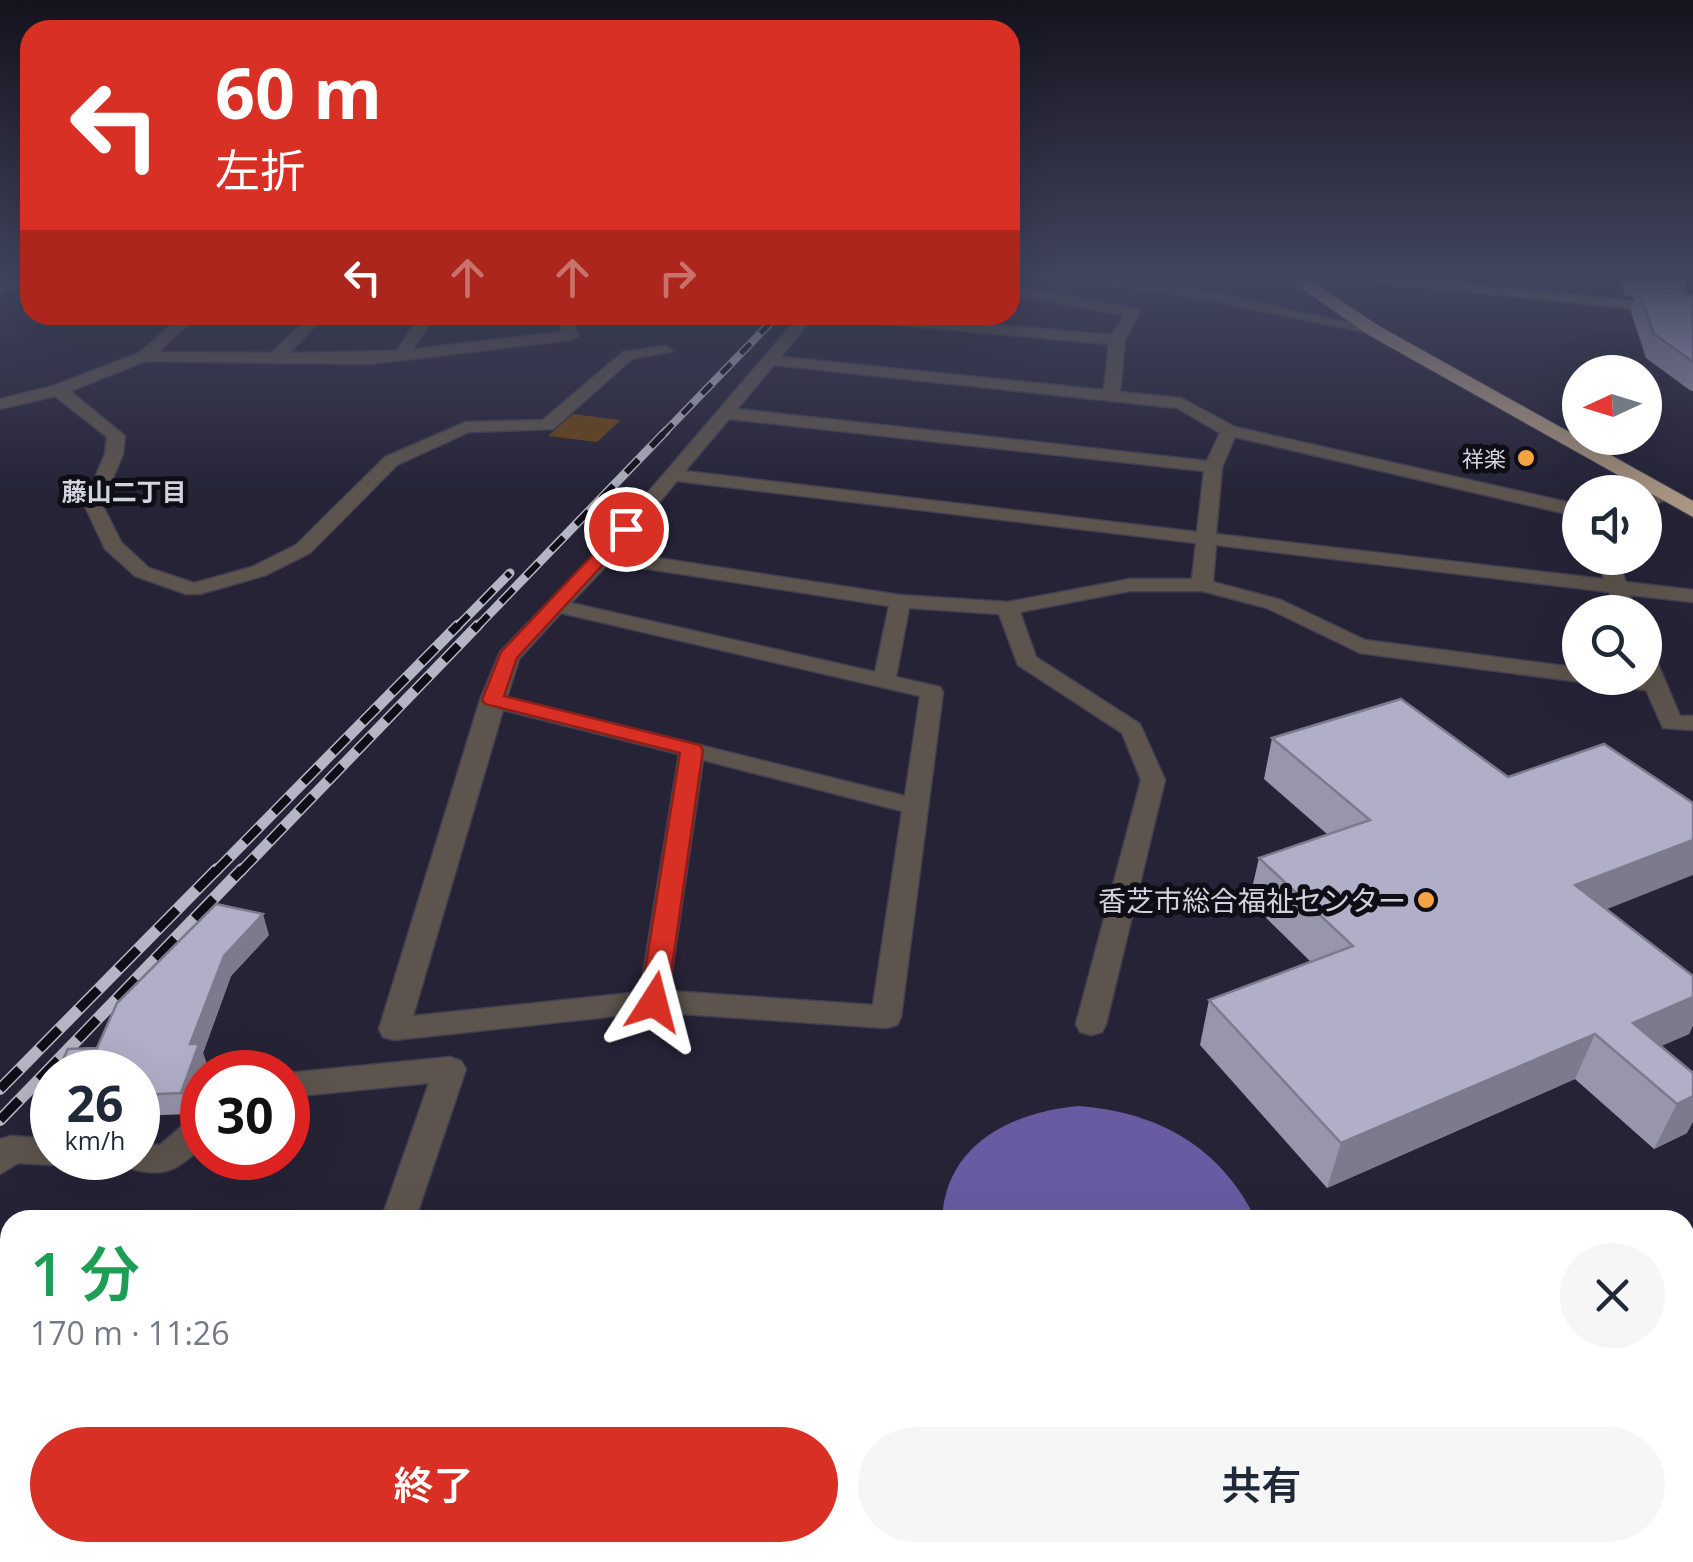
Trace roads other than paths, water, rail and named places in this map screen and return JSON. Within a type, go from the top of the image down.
[{"type":"highway","points":[[1410,351],[1693,510]]},
{"type":"street","points":[[0,404],[58,390],[150,351]]},
{"type":"street","points":[[275,358],[282,351]]},
{"type":"street","points":[[401,356],[404,351]]},
{"type":"street","points":[[144,356],[401,356],[444,351]]},
{"type":"street","points":[[58,390],[116,436],[114,454],[93,504],[112,545],[142,572],[193,590],[259,571],[303,549],[391,461],[466,427],[547,425],[628,355],[665,351]]},
{"type":"street","points":[[556,606],[932,692],[886,1016],[654,1002],[394,1029],[508,657],[556,606],[604,556],[777,351]]},
{"type":"street","points":[[1112,395],[1116,351]]},
{"type":"street","points":[[769,360],[1181,403],[1229,431],[1562,507]]},
{"type":"street","points":[[724,412],[1214,467]]},
{"type":"street","points":[[1202,585],[1214,467],[1229,431]]},
{"type":"street","points":[[670,475],[1206,542],[1693,596]]},
{"type":"street","points":[[1662,497],[1666,496]]},
{"type":"street","points":[[604,556],[900,600],[1008,608],[1130,585],[1202,585],[1274,604],[1360,646],[1562,672]]},
{"type":"street","points":[[1612,575],[1619,595]]},
{"type":"street","points":[[884,681],[900,600]]},
{"type":"street","points":[[1008,608],[1026,660],[1132,729],[1154,780],[1090,1024]]},
{"type":"street","points":[[1659,695],[1670,723],[1693,723]]},
{"type":"street","points":[[492,700],[916,806]]},
{"type":"street","points":[[654,1002],[692,750]]},
{"type":"street","points":[[310,1084],[450,1069],[401,1210]]},
{"type":"street","points":[[0,1160],[11,1149],[30,1150]]},
{"type":"railway","points":[[663,434],[743,351]]},
{"type":"railway","points":[[476,628],[666,431]]},
{"type":"railway","points":[[456,628],[510,573]]},
{"type":"railway","points":[[215,872],[458,625]]},
{"type":"railway","points":[[240,872],[478,625]]},
{"type":"railway","points":[[0,1089],[217,869]]},
{"type":"railway","points":[[0,1120],[242,869]]},
{"type":"place","name":"祥楽","points":[[1526,458]]},
{"type":"place","name":"香芝市総合福祉センター","points":[[1426,900]]},
{"type":"district","name":"藤山二丁目","points":[[124,491]]}]
